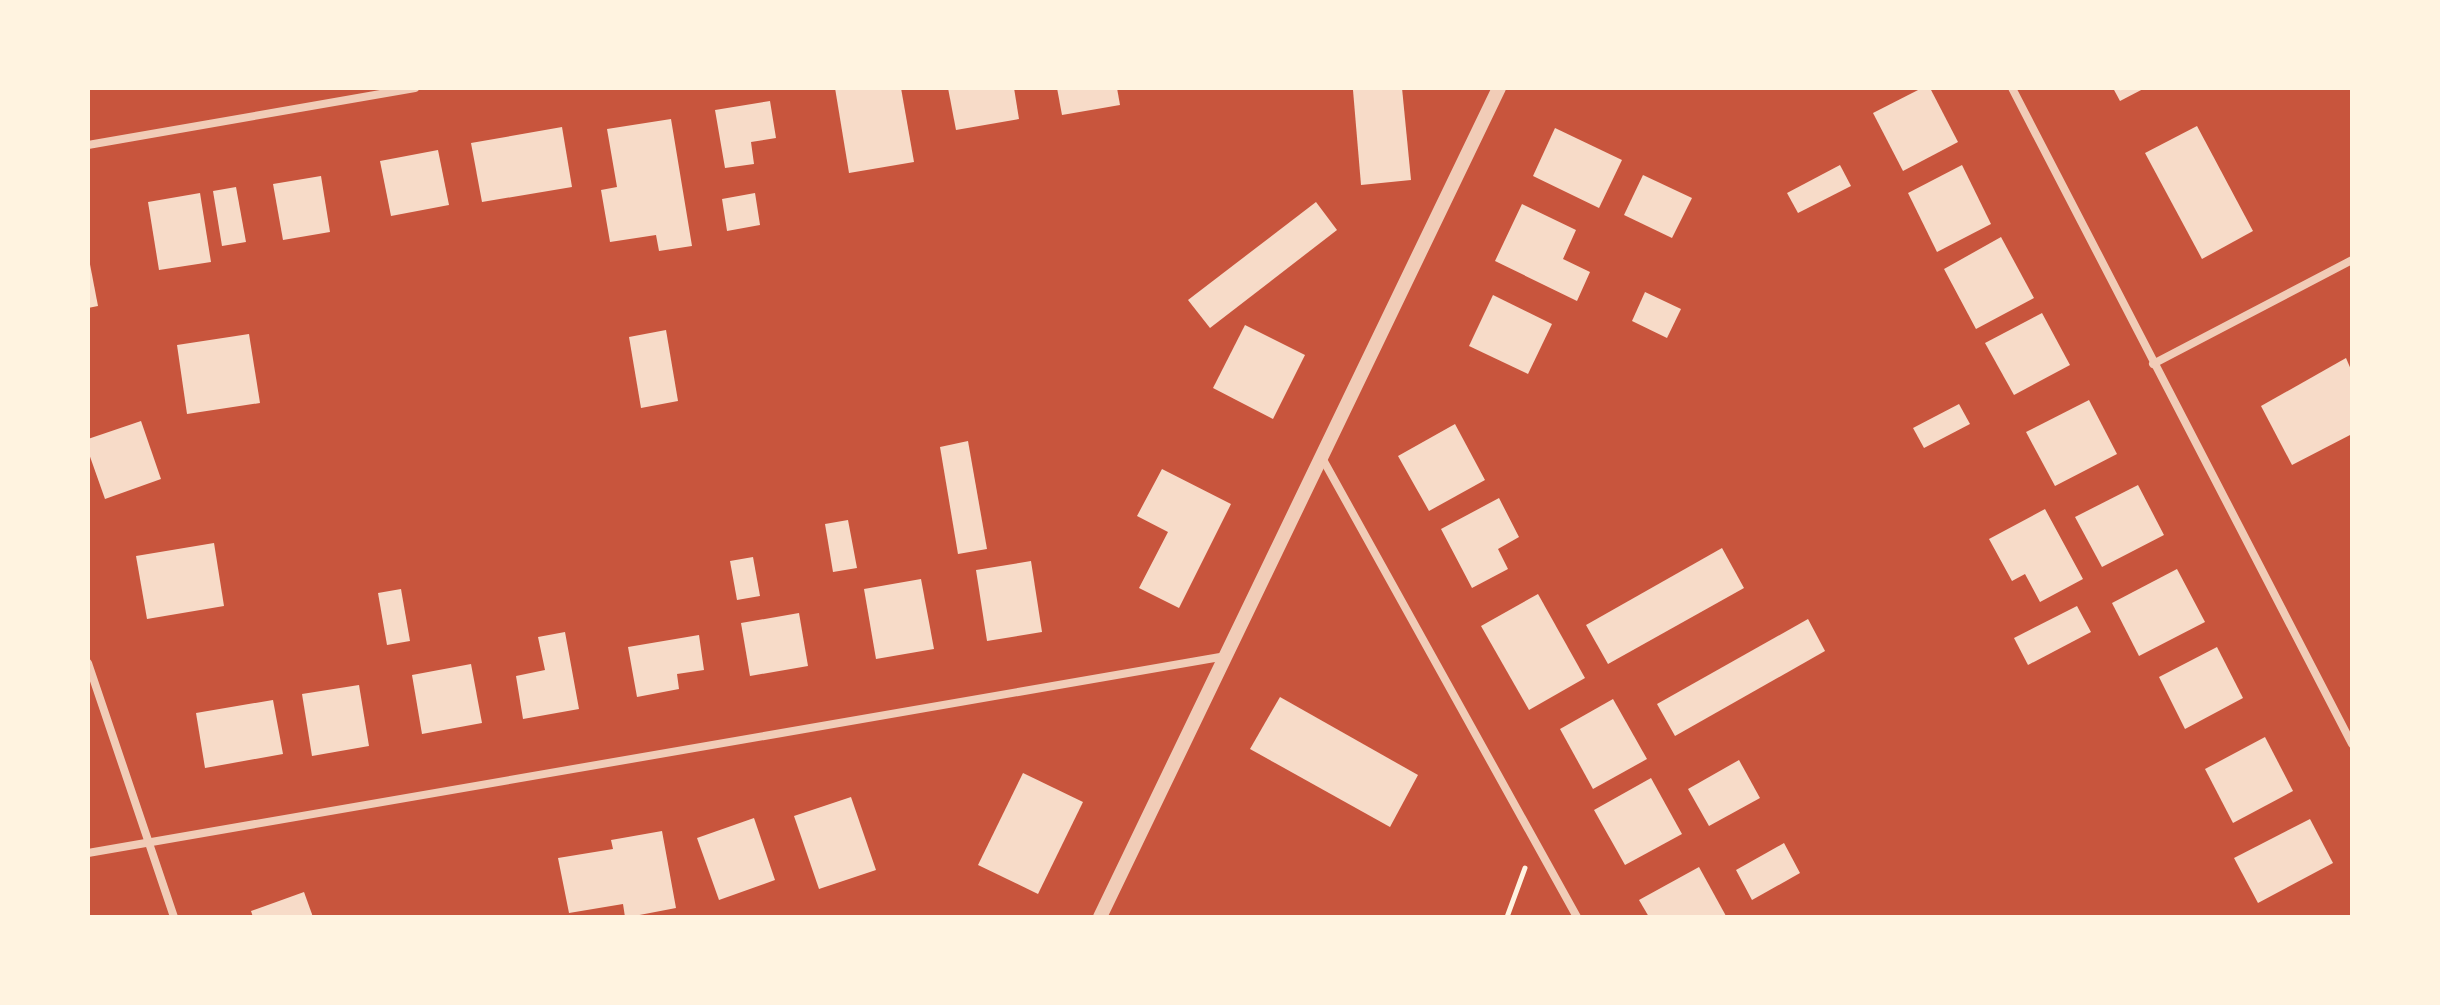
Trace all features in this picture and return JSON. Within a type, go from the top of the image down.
[{"type":"street","points":[[88,145],[415,88]]},
{"type":"street","points":[[1100,917],[1499,88]]},
{"type":"street","points":[[2012,88],[2352,744]]},
{"type":"street","points":[[2153,364],[2352,260]]},
{"type":"street","points":[[1320,455],[1577,917]]},
{"type":"street","points":[[88,853],[1226,656]]},
{"type":"street","points":[[88,663],[174,917]]},
{"type":"path","points":[[1507,917],[1534,840]]},
{"type":"building","points":[[835,88],[901,88],[914,162],[849,173]]},
{"type":"building","points":[[948,88],[1014,88],[1019,119],[956,130]]},
{"type":"building","points":[[1057,88],[1117,88],[1120,105],[1062,115]]},
{"type":"building","points":[[1402,88],[1411,180],[1361,185],[1353,90]]},
{"type":"building","points":[[1922,88],[1930,88],[1958,142],[1903,171],[1873,113]]},
{"type":"building","points":[[2113,88],[2145,88],[2120,101]]},
{"type":"building","points":[[770,101],[776,138],[751,142],[754,164],[725,168],[715,110]]},
{"type":"building","points":[[671,119],[692,246],[659,251],[656,235],[610,242],[601,190],[617,187],[607,129]]},
{"type":"building","points":[[2197,126],[2253,231],[2202,259],[2145,153]]},
{"type":"building","points":[[562,127],[572,187],[482,202],[471,143]]},
{"type":"building","points":[[1555,128],[1622,160],[1599,208],[1533,176]]},
{"type":"building","points":[[438,150],[449,205],[391,216],[380,161]]},
{"type":"building","points":[[1840,165],[1851,186],[1798,213],[1787,193]]},
{"type":"building","points":[[1962,165],[1991,224],[1937,252],[1908,193]]},
{"type":"building","points":[[1643,175],[1692,198],[1672,238],[1624,215]]},
{"type":"building","points":[[321,176],[330,232],[283,240],[273,184]]},
{"type":"building","points":[[236,187],[246,242],[222,246],[213,191]]},
{"type":"building","points":[[200,193],[211,262],[159,270],[148,202]]},
{"type":"building","points":[[755,193],[760,225],[727,231],[722,199]]},
{"type":"building","points":[[1316,202],[1337,230],[1210,328],[1188,300]]},
{"type":"building","points":[[1522,204],[1576,230],[1563,259],[1590,272],[1577,301],[1495,261]]},
{"type":"building","points":[[2001,237],[2034,298],[1976,329],[1944,269]]},
{"type":"building","points":[[88,254],[98,306],[88,308]]},
{"type":"building","points":[[1645,292],[1681,309],[1667,338],[1632,321]]},
{"type":"building","points":[[1493,295],[1552,324],[1528,374],[1469,346]]},
{"type":"building","points":[[2042,313],[2070,365],[2014,395],[1985,343]]},
{"type":"building","points":[[1245,325],[1305,355],[1273,419],[1213,388]]},
{"type":"building","points":[[666,330],[678,401],[641,408],[629,337]]},
{"type":"building","points":[[249,334],[260,403],[187,414],[177,345]]},
{"type":"building","points":[[2346,358],[2352,372],[2352,434],[2292,465],[2261,406]]},
{"type":"building","points":[[2089,400],[2117,454],[2055,486],[2026,432]]},
{"type":"building","points":[[1959,404],[1970,424],[1924,448],[1913,428]]},
{"type":"building","points":[[141,421],[161,479],[105,499],[88,451],[88,439]]},
{"type":"building","points":[[1455,424],[1485,480],[1429,511],[1398,456]]},
{"type":"building","points":[[968,441],[987,549],[958,554],[940,447]]},
{"type":"building","points":[[1162,469],[1231,504],[1179,608],[1139,588],[1168,532],[1137,516]]},
{"type":"building","points":[[2138,485],[2164,535],[2102,567],[2075,517]]},
{"type":"building","points":[[1499,498],[1519,537],[1498,549],[1508,569],[1472,588],[1441,529]]},
{"type":"building","points":[[2045,509],[2083,579],[2040,602],[2025,574],[2012,581],[1989,539]]},
{"type":"building","points":[[848,520],[857,568],[833,572],[825,524]]},
{"type":"building","points":[[214,543],[224,606],[147,619],[136,556]]},
{"type":"building","points":[[1722,548],[1744,588],[1608,664],[1586,625]]},
{"type":"building","points":[[753,557],[760,596],[737,600],[730,561]]},
{"type":"building","points":[[1031,561],[1042,632],[987,641],[976,570]]},
{"type":"building","points":[[2177,569],[2205,622],[2139,656],[2112,603]]},
{"type":"building","points":[[921,579],[934,649],[876,659],[864,589]]},
{"type":"building","points":[[401,589],[410,641],[387,645],[378,593]]},
{"type":"building","points":[[1538,594],[1585,678],[1529,710],[1481,626]]},
{"type":"building","points":[[2077,606],[2091,632],[2028,665],[2014,638]]},
{"type":"building","points":[[799,613],[808,666],[750,676],[741,623]]},
{"type":"building","points":[[1808,619],[1825,651],[1675,736],[1657,704]]},
{"type":"building","points":[[565,632],[579,709],[523,719],[516,676],[545,670],[538,637]]},
{"type":"building","points":[[699,635],[704,670],[677,674],[679,689],[637,697],[628,647]]},
{"type":"building","points":[[2217,647],[2243,698],[2185,729],[2159,677]]},
{"type":"building","points":[[471,664],[482,723],[422,734],[412,675]]},
{"type":"building","points":[[359,685],[369,746],[312,756],[302,694]]},
{"type":"building","points":[[1280,697],[1418,775],[1390,827],[1250,749]]},
{"type":"building","points":[[1613,699],[1647,759],[1593,789],[1560,729]]},
{"type":"building","points":[[273,700],[283,754],[205,768],[196,713]]},
{"type":"building","points":[[2265,737],[2293,791],[2233,823],[2205,769]]},
{"type":"building","points":[[1739,760],[1760,798],[1709,826],[1688,789]]},
{"type":"building","points":[[1023,773],[1083,802],[1038,894],[978,865]]},
{"type":"building","points":[[1651,778],[1682,834],[1625,865],[1594,810]]},
{"type":"building","points":[[851,797],[876,870],[819,889],[794,816]]},
{"type":"building","points":[[754,818],[775,880],[719,900],[697,838]]},
{"type":"building","points":[[2310,819],[2333,863],[2258,903],[2234,858]]},
{"type":"building","points":[[662,831],[676,908],[629,917],[625,917],[623,904],[569,913],[558,858],[613,849],[611,840]]},
{"type":"building","points":[[1784,843],[1800,873],[1752,900],[1736,870]]},
{"type":"building","points":[[1699,867],[1726,916],[1649,917],[1639,900]]},
{"type":"building","points":[[304,892],[313,917],[253,917],[251,911]]}]
